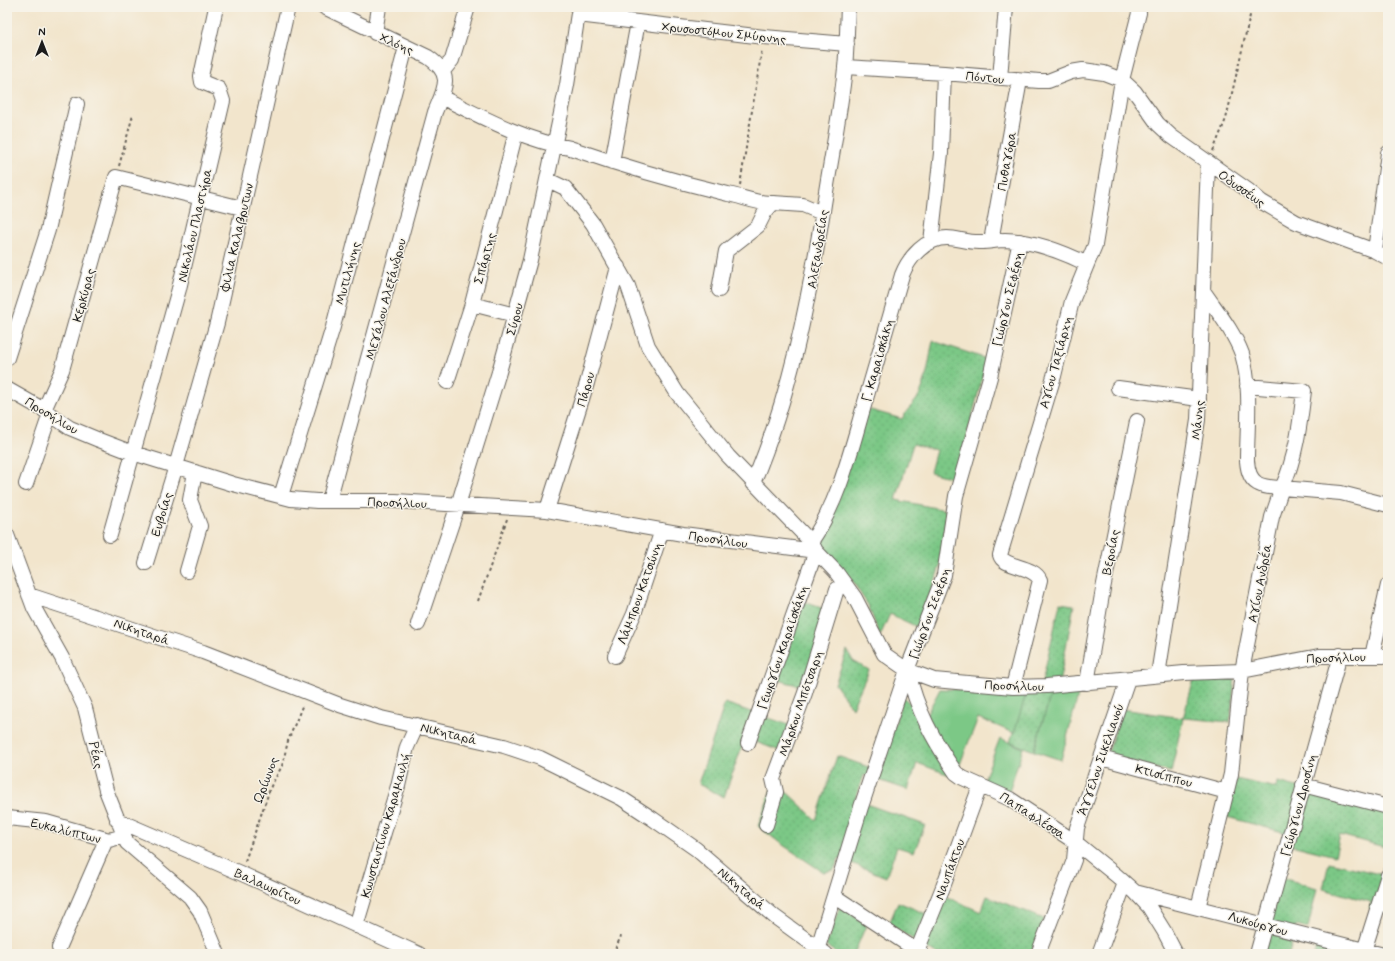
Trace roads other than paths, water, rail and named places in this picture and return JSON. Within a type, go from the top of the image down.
[{"type":"street","name":"Νικολάου Πλαστήρα","points":[[110,535],[179,289],[223,101],[219,89],[202,82],[201,76],[216,7]]},
{"type":"street","name":"Φιλια Καλαβρυτων","points":[[176,466],[217,323],[288,7]]},
{"type":"street","name":"Χλόης","points":[[324,7],[428,57],[443,71]]},
{"type":"street","points":[[374,32],[379,7]]},
{"type":"street","points":[[468,7],[452,60],[443,71],[445,81],[441,97],[516,132],[554,145],[570,148],[677,182],[738,196],[756,202],[803,205],[822,212]]},
{"type":"street","name":"Αλεξανδρείας","points":[[753,483],[782,403],[802,328],[817,251],[822,212],[837,131],[845,67],[848,7]]},
{"type":"street","points":[[1000,78],[1006,7]]},
{"type":"street","name":"Χρυσοστόμου Σμύρνης","points":[[578,11],[638,22],[764,37],[847,44]]},
{"type":"street","name":"Σύρου","points":[[418,624],[458,505],[515,316],[530,260],[548,180],[571,62],[578,11]]},
{"type":"street","name":"Αγίου Ταξιάρχη","points":[[1013,687],[1040,580],[1037,574],[1004,561],[1000,555],[1054,376],[1072,301],[1079,279],[1087,264],[1097,233],[1122,80],[1139,13]]},
{"type":"street","points":[[612,162],[638,22]]},
{"type":"street","name":"Μυτιλήνης","points":[[281,496],[333,327],[406,47]]},
{"type":"street","name":"Πόντου","points":[[845,67],[1048,81],[1071,72],[1083,70],[1104,73],[1122,80]]},
{"type":"street","points":[[931,242],[940,160],[944,73]]},
{"type":"street","name":"Πυθαγόρα","points":[[991,241],[1020,80]]},
{"type":"street","name":"Οδυσσέως","points":[[1122,80],[1135,92],[1158,124],[1171,136],[1249,191],[1262,202],[1296,222],[1375,251],[1388,258]]},
{"type":"street","name":"Μεγάλου Αλεξάνδρου","points":[[329,502],[435,112],[441,97]]},
{"type":"street","points":[[7,358],[48,230],[77,104]]},
{"type":"street","name":"Σπάρτης","points":[[447,382],[472,304],[516,132]]},
{"type":"street","points":[[1375,251],[1388,153]]},
{"type":"street","name":"Μάνης","points":[[1158,675],[1196,443],[1204,292],[1208,163]]},
{"type":"street","name":"Κερκύρας","points":[[26,484],[47,412],[62,370],[116,177],[201,198]]},
{"type":"street","points":[[548,180],[565,188],[578,202],[618,267],[630,290],[648,346],[688,408],[753,483],[813,546]]},
{"type":"street","points":[[201,198],[242,208]]},
{"type":"street","points":[[719,290],[726,251],[758,226],[765,212],[773,202]]},
{"type":"street","name":"Γ. Καραϊσκάκη","points":[[813,546],[835,495],[854,439],[906,266],[913,255],[931,242],[948,238],[980,242],[1020,241],[1051,248],[1087,264]]},
{"type":"street","name":"Γιώργου Σεφέρη","points":[[820,952],[834,896],[861,807],[907,670],[944,575],[956,496],[990,376],[1020,241]]},
{"type":"street","name":"Πάρου","points":[[547,510],[587,383],[618,267]]},
{"type":"street","points":[[1204,292],[1234,337],[1242,354],[1247,386],[1247,461],[1249,472],[1253,479],[1261,487],[1341,494],[1388,505]]},
{"type":"street","points":[[472,304],[515,316]]},
{"type":"street","name":"Αγίου Ανδρέα","points":[[1198,908],[1228,792],[1242,671],[1272,517],[1289,472],[1296,444],[1304,391],[1247,386]]},
{"type":"street","points":[[1118,388],[1199,399]]},
{"type":"street","name":"Προσήλιου","points":[[7,389],[47,412],[70,428],[133,453],[281,496],[329,502],[388,501],[547,510],[662,530],[813,546],[836,572],[860,607],[884,654],[907,670],[921,676],[945,682],[1013,687],[1087,683],[1158,675],[1242,671],[1298,659],[1340,655],[1388,656]]},
{"type":"street","name":"Βεροίας","points":[[1087,683],[1103,589],[1137,421]]},
{"type":"street","name":"Ευβοίας","points":[[146,563],[176,466]]},
{"type":"street","points":[[187,571],[200,526],[190,500],[195,472]]},
{"type":"street","name":"Λάμπρου Κατσώνη","points":[[614,656],[634,614],[662,530]]},
{"type":"street","name":"Ρέας","points":[[7,535],[34,608],[59,651],[82,700],[90,722],[96,759],[124,836],[131,848],[190,897],[202,915],[218,954]]},
{"type":"street","name":"Γεωργίου Καραϊσκάκη","points":[[748,742],[813,546]]},
{"type":"street","name":"Μάρκου Μπότσαρη","points":[[766,825],[776,792],[773,779],[805,693],[837,589],[844,584]]},
{"type":"street","points":[[1372,656],[1388,585]]},
{"type":"street","name":"Νικηταρά","points":[[29,595],[203,652],[267,676],[308,694],[382,718],[504,746],[540,758],[621,798],[696,850],[775,917],[820,952]]},
{"type":"street","name":"Γεώργιου Δροσίνη","points":[[1257,954],[1340,655]]},
{"type":"street","name":"Παπαφλέσσα","points":[[907,670],[915,699],[932,737],[956,773],[980,786],[1010,799],[1075,842],[1130,888],[1154,915],[1176,954]]},
{"type":"street","name":"Άγγελου Σικελιανού","points":[[1038,954],[1074,860],[1077,828],[1128,679]]},
{"type":"street","name":"Κωνσταντίνου Καραμανλή","points":[[356,926],[398,786],[407,747],[416,725]]},
{"type":"street","name":"Κτισίππου","points":[[1101,758],[1228,792]]},
{"type":"street","points":[[1303,785],[1388,808]]},
{"type":"street","name":"Ναυπάκτου","points":[[919,953],[980,786]]},
{"type":"street","name":"Ευκαλύπτων","points":[[7,818],[46,822],[106,840],[112,840],[124,836]]},
{"type":"street","name":"Βαλαωρίτου","points":[[117,820],[240,873],[419,954]]},
{"type":"street","points":[[59,948],[106,840]]},
{"type":"street","points":[[1364,952],[1388,875]]},
{"type":"street","points":[[1099,954],[1130,888]]},
{"type":"street","name":"Λυκούργου","points":[[1130,888],[1198,908],[1364,952],[1380,954]]},
{"type":"street","points":[[834,896],[919,953]]}]
